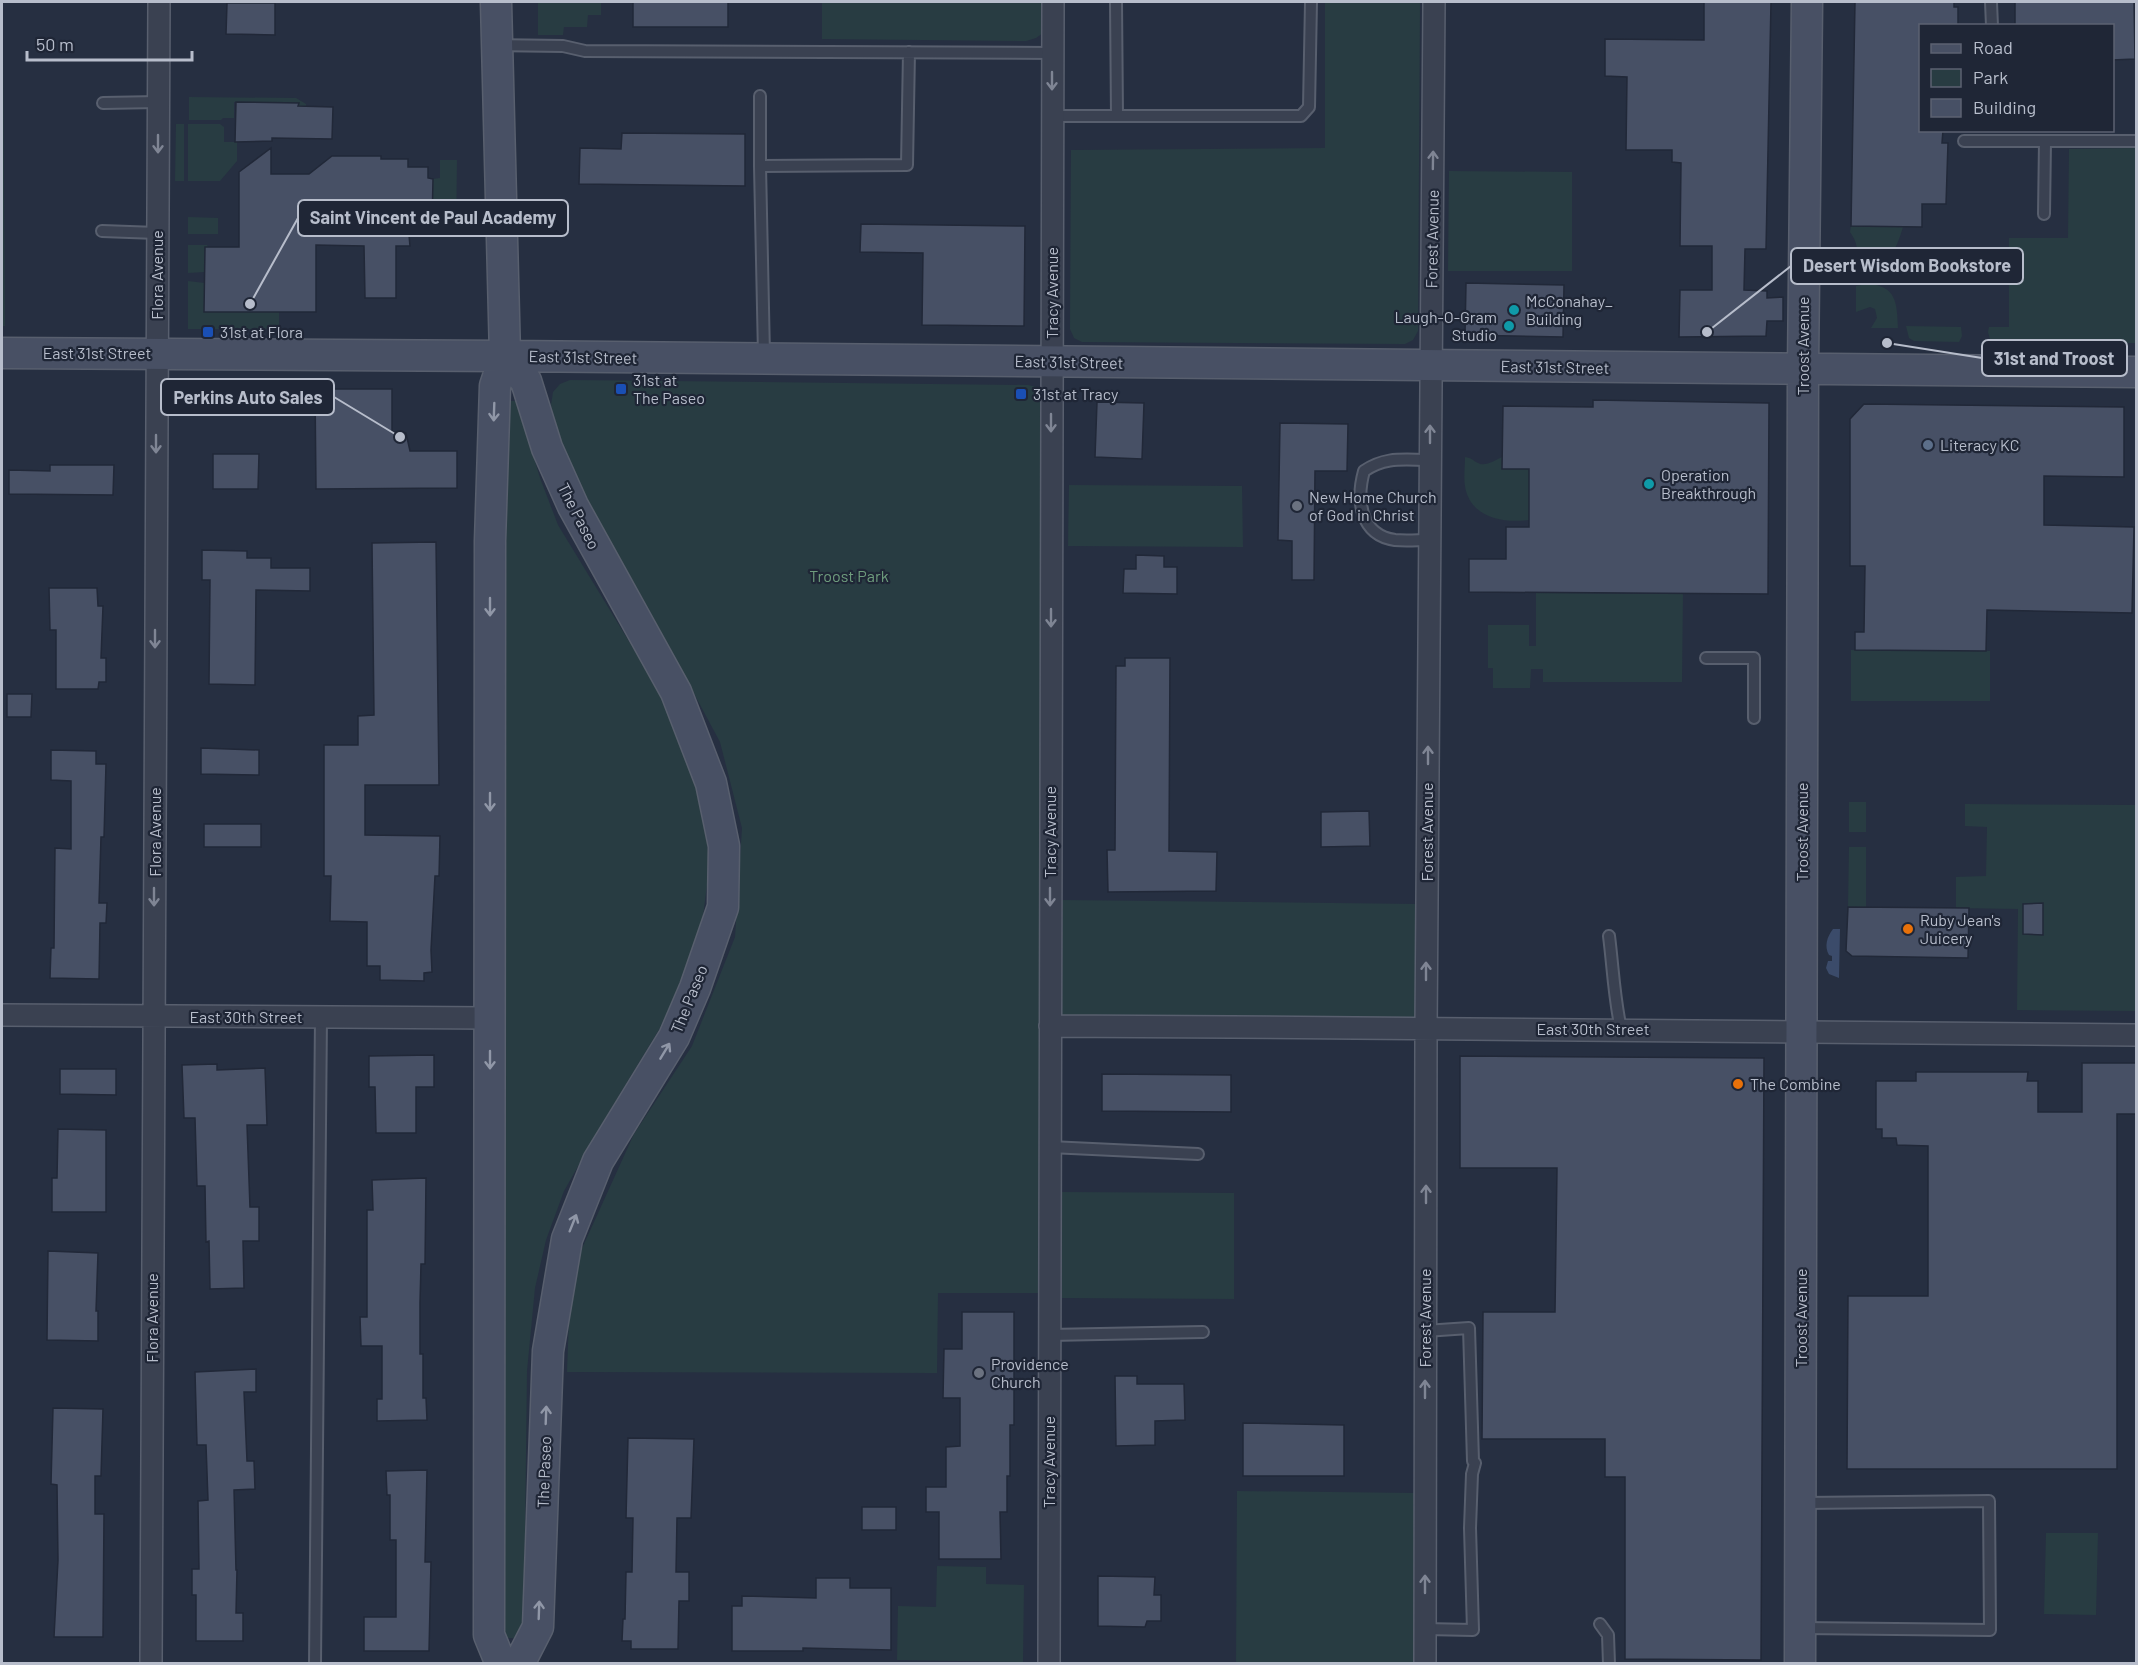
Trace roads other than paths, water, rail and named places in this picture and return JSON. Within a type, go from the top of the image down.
[{"type":"main road","points":[[496,2],[505,356],[495,386],[490,541],[489,1635],[501,1664]]},
{"type":"main road","name":"Troost Avenue","points":[[1800,1664],[1803,369],[1807,2]]},
{"type":"main road","name":"East 31st Street","points":[[2,353],[2136,372]]},
{"type":"main road","name":"The Paseo","points":[[505,356],[526,381],[547,448],[573,506],[676,692],[711,783],[724,846],[723,907],[695,988],[674,1037],[598,1161],[567,1239],[548,1351],[538,1627],[519,1664]]},
{"type":"street","name":"Flora Avenue","points":[[151,1664],[159,2]]},
{"type":"street","name":"Tracy Avenue","points":[[1049,1664],[1053,2]]},
{"type":"street","name":"Forest Avenue","points":[[1425,1664],[1426,1029],[1434,2]]},
{"type":"street","name":"East 30th Street","points":[[2,1015],[490,1018]]},
{"type":"street","name":"East 30th Street","points":[[1050,1026],[1801,1029],[2136,1035]]},
{"type":"lane","points":[[1116,2],[1117,116]]},
{"type":"lane","points":[[1052,116],[1300,116],[1309,107],[1311,2]]},
{"type":"lane","points":[[1991,2],[1992,24]]},
{"type":"lane","points":[[496,45],[563,46],[585,51],[1053,52]]},
{"type":"lane","points":[[760,166],[907,165],[909,52]]},
{"type":"lane","points":[[760,96],[764,359]]},
{"type":"lane","points":[[104,103],[158,102]]},
{"type":"lane","points":[[1964,141],[1997,136],[2046,141],[2136,141]]},
{"type":"lane","points":[[2044,214],[2046,141]]},
{"type":"lane","points":[[102,231],[157,232]]},
{"type":"lane","points":[[1429,540],[1395,540],[1382,536],[1369,528],[1360,500],[1364,471],[1377,462],[1396,459],[1430,460]]},
{"type":"lane","points":[[1706,658],[1754,658],[1754,718]]},
{"type":"lane","points":[[1609,936],[1616,1005],[1621,1029]]},
{"type":"lane","points":[[315,1664],[321,1017]]},
{"type":"lane","points":[[1050,1147],[1198,1155]]},
{"type":"lane","points":[[1425,1331],[1469,1328],[1473,1461],[1475,1463],[1472,1474],[1470,1528],[1473,1630],[1425,1629]]},
{"type":"lane","points":[[1049,1335],[1203,1332]]},
{"type":"lane","points":[[1800,1628],[1989,1630],[1989,1501],[1801,1503]]},
{"type":"lane","points":[[1600,1624],[1608,1635],[1609,1664]]},
{"type":"water","points":[[1833,929],[1840,929],[1839,978],[1829,974],[1826,968],[1828,961],[1832,961],[1826,945]]},
{"type":"place","name":"Saint Vincent de Paul Academy","points":[[250,304]]},
{"type":"place","name":"McConahay_ Building","points":[[1514,310]]},
{"type":"place","name":"Laugh-O-Gram Studio","points":[[1509,326]]},
{"type":"place","name":"31st at Flora","points":[[208,332]]},
{"type":"place","name":"Desert Wisdom Bookstore","points":[[1707,332]]},
{"type":"place","name":"31st and Troost","points":[[1887,343]]},
{"type":"place","name":"31st at The Paseo","points":[[621,389]]},
{"type":"place","name":"31st at Tracy","points":[[1021,394]]},
{"type":"place","name":"Perkins Auto Sales","points":[[400,437]]},
{"type":"place","name":"Literacy KC","points":[[1928,445]]},
{"type":"place","name":"Operation Breakthrough","points":[[1649,484]]},
{"type":"place","name":"New Home Church of God in Christ","points":[[1297,506]]},
{"type":"place","name":"Ruby Jean's Juicery","points":[[1908,929]]},
{"type":"place","name":"The Combine","points":[[1738,1084]]},
{"type":"place","name":"Providence Church","points":[[979,1373]]},
{"type":"park label","name":"Troost Park","points":[[849,576]]}]
